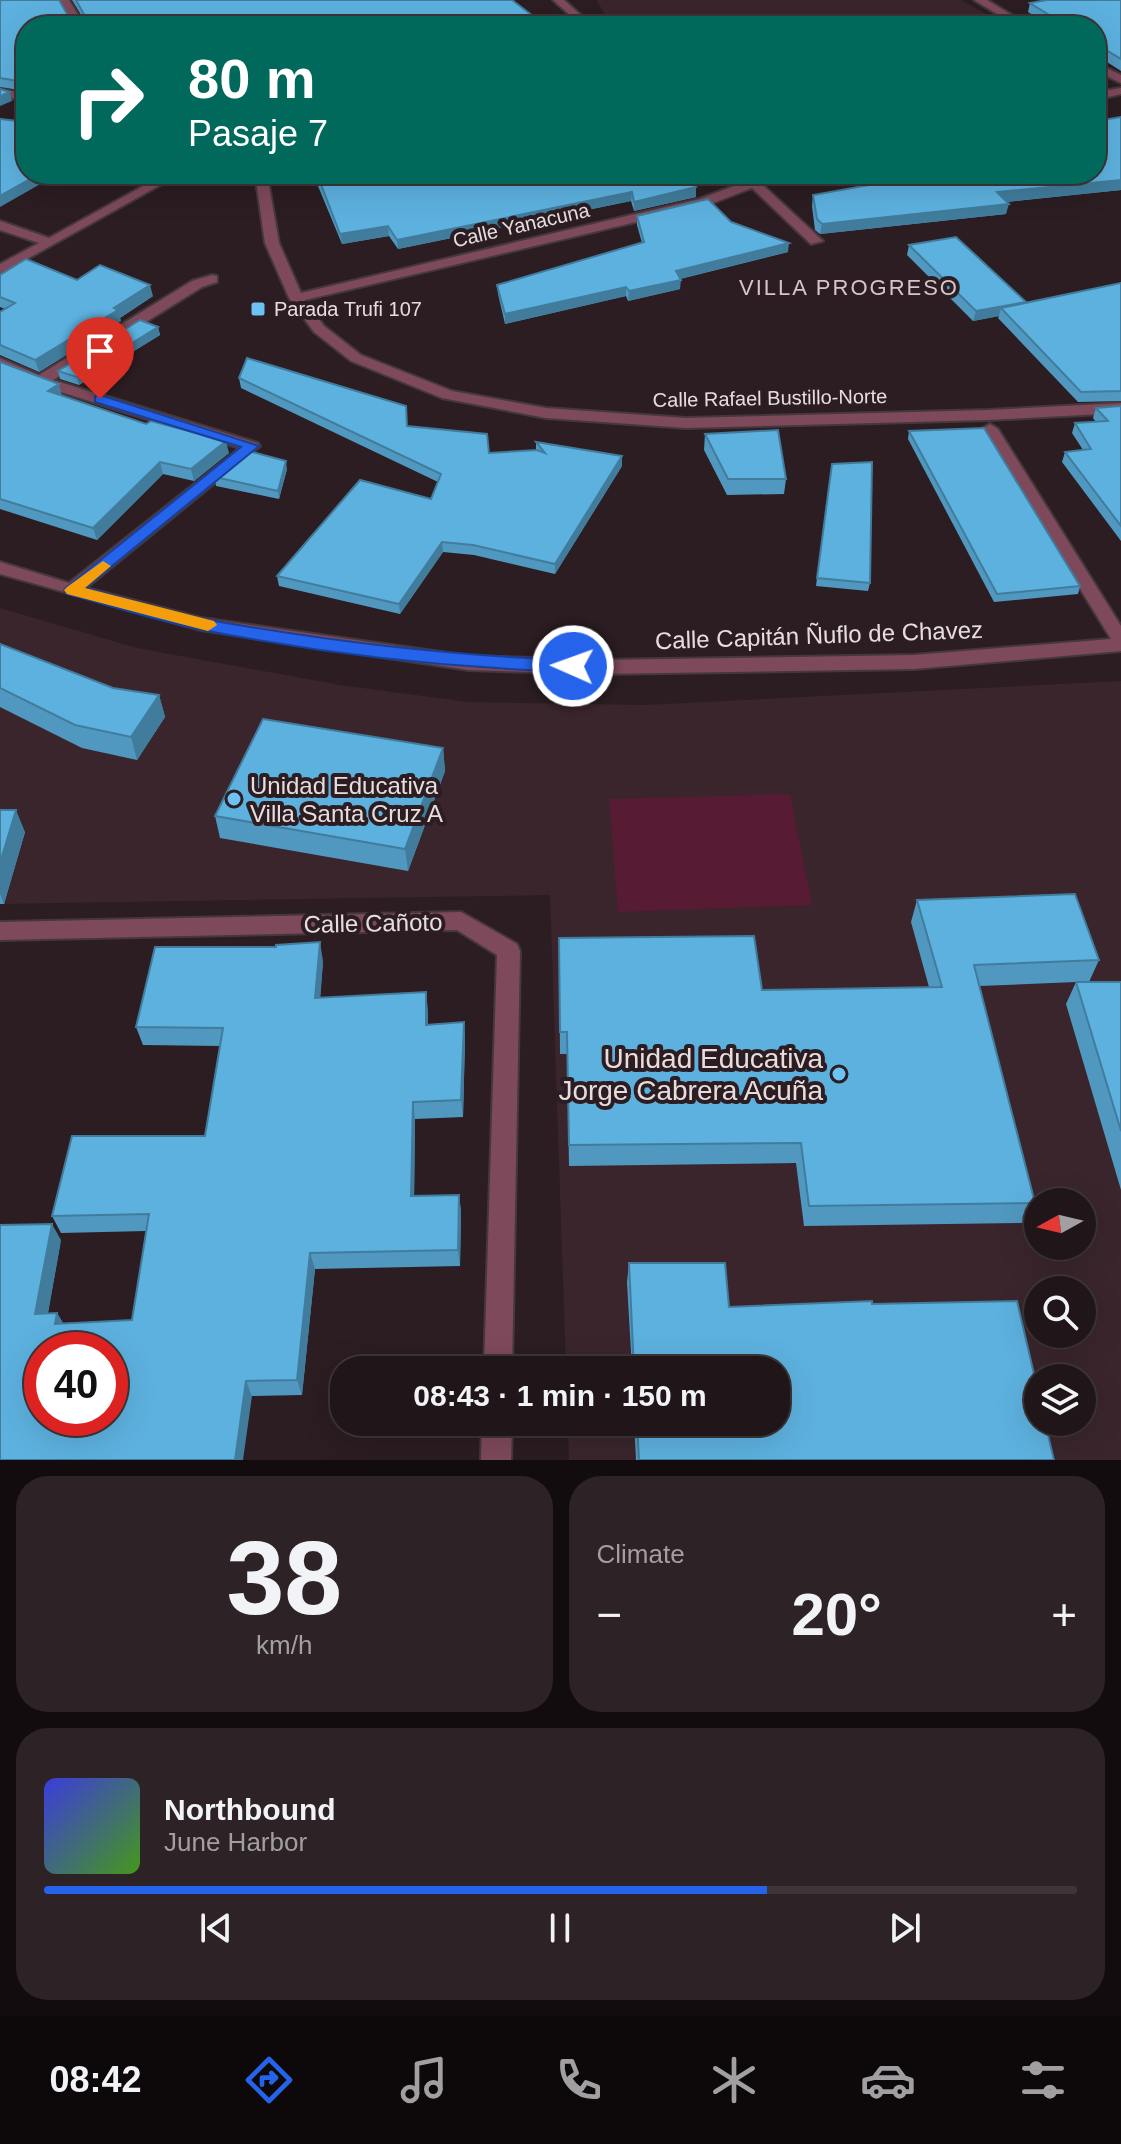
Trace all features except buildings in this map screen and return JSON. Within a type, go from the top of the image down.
[{"type":"street","points":[[558,0],[576,16]]},
{"type":"street","points":[[979,0],[1007,16]]},
{"type":"street","points":[[0,270],[156,184]]},
{"type":"street","name":"Calle Rafael Bustillo-Norte","points":[[263,184],[272,243],[296,298],[319,329],[356,358],[448,395],[546,413],[686,423],[988,415],[1121,408]]},
{"type":"street","name":"Calle Yanacuna","points":[[296,298],[703,202],[739,184]]},
{"type":"street","points":[[754,184],[816,241]]},
{"type":"street","points":[[0,225],[51,243]]},
{"type":"street","points":[[40,381],[197,284],[212,279]]},
{"type":"street","points":[[0,363],[40,381],[252,446],[72,590]]},
{"type":"street","points":[[990,429],[1121,643]]},
{"type":"street","name":"Calle Capitán Ñuflo de Chavez","points":[[0,568],[201,624],[469,663],[628,667],[914,662],[1121,643]]},
{"type":"street","name":"Calle Cañoto","points":[[0,931],[461,921],[509,951],[498,1356]]},
{"type":"street","points":[[496,1460],[497,1436]]},
{"type":"shaded area","points":[[596,0],[961,0],[990,16],[606,16]]},
{"type":"shaded area","points":[[0,608],[137,648],[340,685],[468,702],[645,705],[1121,681],[1121,1460],[569,1460],[568,1436],[790,1436],[790,1356],[566,1356],[550,895],[0,904]]},
{"type":"shaded area","points":[[790,794],[812,905],[618,912],[609,799]]},
{"type":"slow traffic","points":[[103,566],[72,590],[208,625]]},
{"type":"place","name":"Parada Trufi 107","points":[[258,309]]},
{"type":"place","name":"Unidad Educativa Villa Santa Cruz A","points":[[234,799]]},
{"type":"place","name":"Unidad Educativa Jorge Cabrera Acuña","points":[[839,1074]]},
{"type":"district","name":"VILLA PROGRESO","points":[[849,287]]},
{"type":"route","points":[[100,399],[252,446],[72,590],[201,624],[344,646],[469,663],[573,666]]}]
